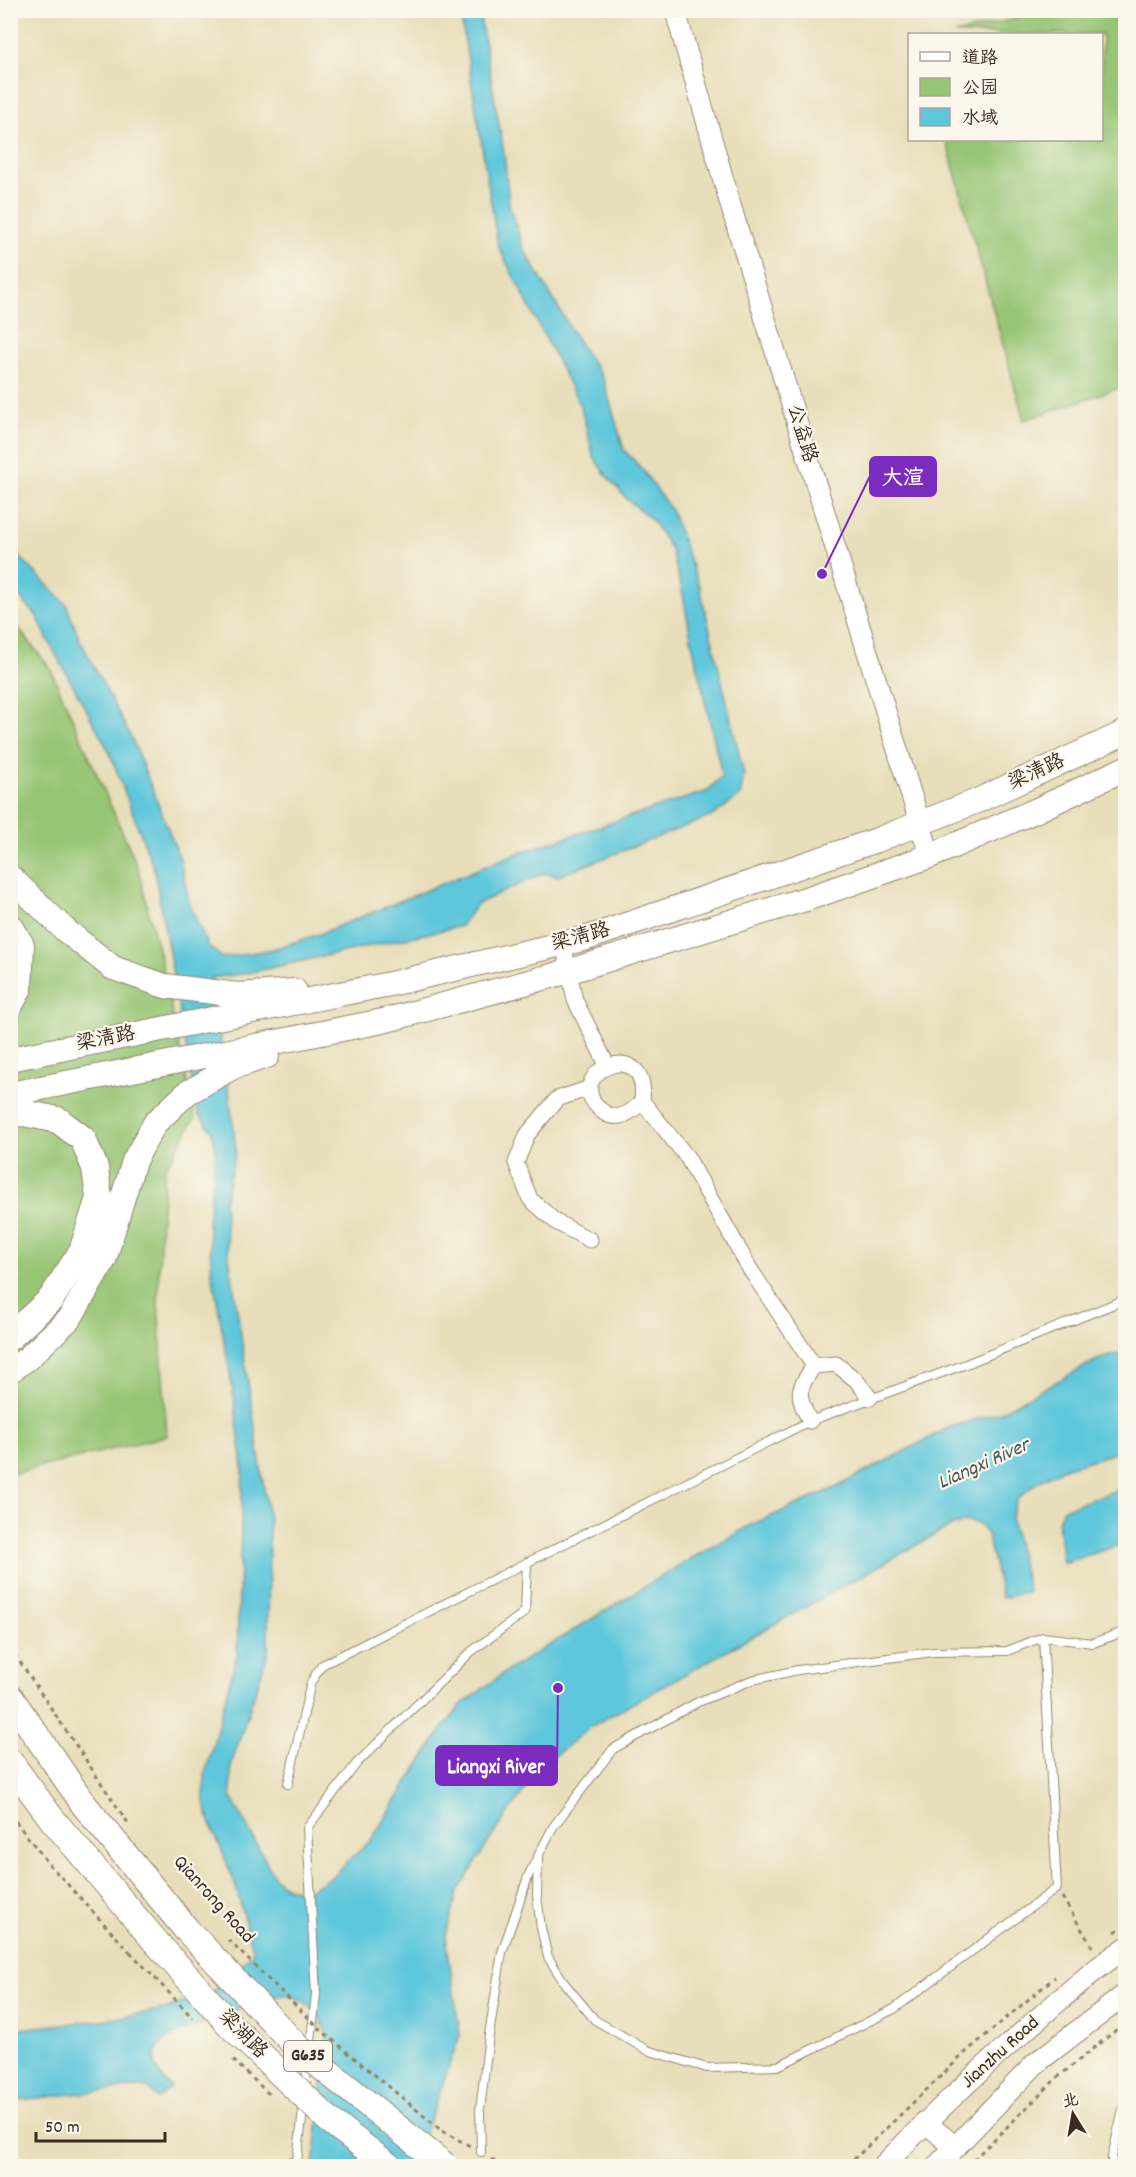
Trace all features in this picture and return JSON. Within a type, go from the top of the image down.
[{"type":"highway","points":[[10,926],[21,945],[19,988],[10,1005]]},
{"type":"highway","points":[[10,1114],[24,1113],[58,1120],[83,1139],[95,1168],[99,1198],[82,1251],[51,1299],[10,1337]]},
{"type":"highway","name":"G635","points":[[10,1696],[85,1806],[186,1929],[297,2047],[445,2166]]},
{"type":"highway","name":"梁湖路","points":[[10,1762],[52,1819],[231,2026],[329,2120],[389,2166]]},
{"type":"main road","name":"梁清路","points":[[10,1059],[161,1029],[239,1005],[390,984],[586,938],[877,840],[977,801],[1125,732]]},
{"type":"main road","name":"梁清路","points":[[10,1094],[361,1025],[570,971],[809,898],[930,856],[1037,810],[1125,768]]},
{"type":"main road","points":[[10,877],[65,930],[113,968],[165,986],[239,1005]]},
{"type":"main road","points":[[10,1371],[28,1358],[70,1318],[104,1260],[134,1161],[155,1123],[187,1093],[233,1067],[361,1025]]},
{"type":"main road","name":"Jianzhu Road","points":[[883,2166],[925,2122],[1015,2039],[1102,1963],[1125,1948]]},
{"type":"main road","name":"Jianzhu Road","points":[[938,2166],[1036,2063],[1125,1994]]},
{"type":"main road","points":[[925,2122],[955,2147]]},
{"type":"street","name":"公益路","points":[[675,10],[734,218],[930,856]]},
{"type":"street","points":[[563,944],[575,1000],[607,1065]]},
{"type":"street","points":[[623,1064],[637,1071],[644,1086],[642,1101],[632,1113],[618,1117],[603,1113],[593,1103],[590,1088],[595,1074],[607,1065],[623,1064]]},
{"type":"street","points":[[590,1088],[557,1099],[527,1135],[516,1163],[530,1200],[556,1222],[590,1239]]},
{"type":"street","points":[[642,1101],[687,1156],[750,1269],[814,1366]]},
{"type":"street","points":[[810,1421],[800,1403],[802,1382],[814,1366],[836,1364],[856,1380],[870,1398]]},
{"type":"lane","points":[[288,1784],[311,1682],[322,1665],[810,1421],[966,1364],[1125,1299]]},
{"type":"lane","points":[[284,2166],[297,2160],[316,1994],[307,1828],[357,1763],[472,1652],[525,1612],[527,1562]]},
{"type":"lane","points":[[482,2152],[480,2110],[502,1952],[529,1874],[553,1827],[613,1749],[698,1702],[752,1680],[798,1670],[933,1652],[1007,1651],[1043,1637],[1093,1643],[1125,1631]]},
{"type":"lane","points":[[538,1856],[537,1896],[548,1957],[565,1983],[595,2020],[647,2050],[707,2068],[778,2066],[894,2009],[1057,1888],[1043,1637]]},
{"type":"lane","points":[[1112,2166],[1112,2157],[1125,2104]]},
{"type":"path","points":[[10,1647],[134,1832]]},
{"type":"path","points":[[10,1814],[48,1863],[130,1953]]},
{"type":"path","points":[[1057,1888],[1102,1963]]},
{"type":"path","name":"Qianrong Road","points":[[223,1935],[321,2030],[442,2131]]},
{"type":"path","points":[[967,2166],[1058,2077],[1125,2022]]},
{"type":"green space","points":[[1045,11],[1112,11],[1125,60],[1125,386],[1024,420],[946,141],[1103,141],[1103,33],[959,33]]},
{"type":"green space","points":[[10,618],[50,668],[137,865],[162,965],[195,1118],[165,1168],[158,1302],[167,1436],[11,1474]]},
{"type":"water","points":[[460,11],[479,11],[504,153],[509,203],[523,248],[582,348],[603,378],[624,450],[642,469],[671,510],[700,588],[744,775],[740,796],[712,816],[558,876],[544,873],[477,904],[461,926],[247,973],[211,978],[236,1150],[224,1202],[227,1243],[269,1521],[268,1653],[231,1765],[231,1797],[275,1878],[287,1888],[306,1892],[330,1878],[371,1840],[436,1738],[461,1705],[505,1672],[680,1565],[751,1525],[837,1487],[950,1427],[1000,1412],[1097,1360],[1125,1352],[1125,1450],[1064,1468],[1036,1483],[1017,1500],[1011,1517],[1028,1591],[1002,1598],[987,1534],[979,1524],[967,1521],[951,1526],[590,1727],[540,1768],[498,1827],[457,1893],[446,1936],[460,2035],[413,2166],[314,2166],[327,2036],[313,2008],[307,2003],[284,1995],[263,2000],[164,2040],[159,2046],[155,2059],[161,2076],[171,2087],[158,2099],[149,2088],[135,2087],[11,2101],[11,2030],[112,2019],[165,2009],[212,1992],[253,1953],[235,1883],[210,1822],[204,1801],[205,1774],[237,1655],[243,1467],[233,1391],[212,1273],[208,1223],[216,1149],[212,1131],[198,1113],[154,869],[109,751],[37,616],[11,588],[10,547],[66,604],[79,638],[132,739],[180,859],[190,906],[209,947],[223,958],[273,949],[317,935],[515,854],[708,791],[722,775],[671,549],[652,520],[627,499],[594,458],[581,407],[498,246]]},
{"type":"water","points":[[1125,1487],[1125,1549],[1123,1544],[1063,1563],[1058,1521],[1063,1509]]},
{"type":"place","name":"大渲","points":[[822,574]]},
{"type":"place","name":"Liangxi River","points":[[558,1688]]}]
